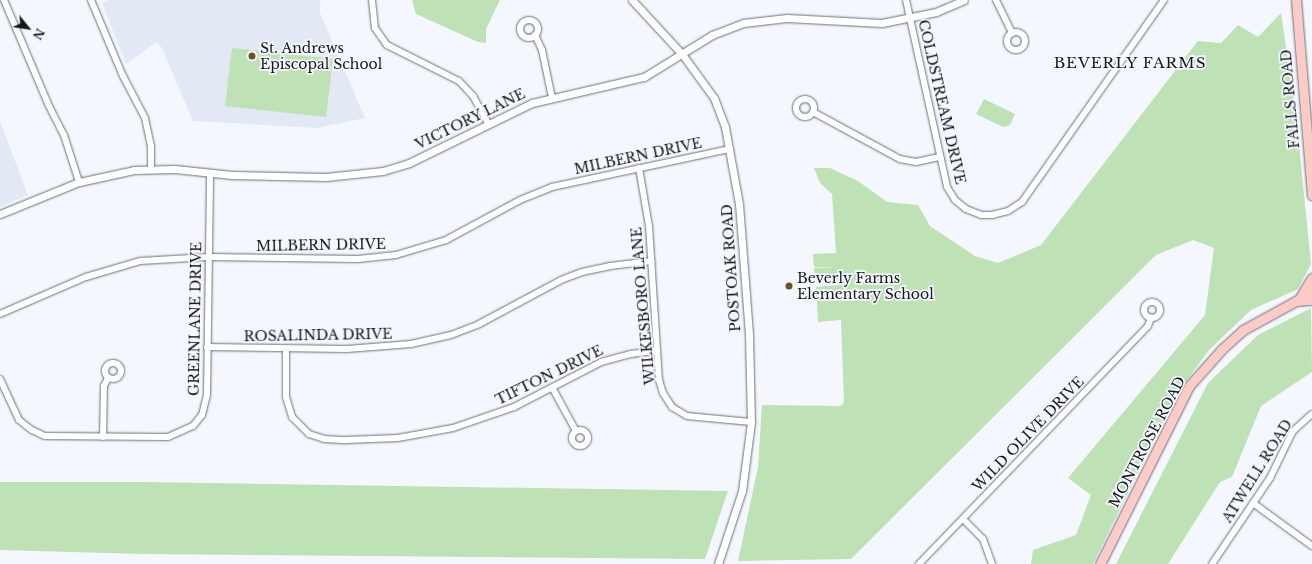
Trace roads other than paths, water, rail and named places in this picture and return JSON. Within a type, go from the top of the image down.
[{"type":"main road","name":"FALLS ROAD","points":[[1296,0],[1312,195]]},
{"type":"main road","points":[[1296,300],[1312,278]]},
{"type":"main road","name":"MONTROSE ROAD","points":[[1100,564],[1189,386],[1222,349],[1244,330],[1312,292]]},
{"type":"main road","points":[[1296,300],[1312,300]]},
{"type":"street","points":[[4,0],[49,106],[64,135],[79,182]]},
{"type":"street","points":[[91,0],[122,74],[145,118],[151,146],[152,170]]},
{"type":"street","points":[[372,0],[375,28],[387,45],[445,72],[459,81],[473,96],[488,123]]},
{"type":"street","name":"POSTOAK ROAD","points":[[632,0],[682,54],[714,98],[730,149],[743,236],[751,422],[742,491],[718,564]]},
{"type":"street","name":"COLDSTREAM DRIVE","points":[[906,0],[947,187],[955,200],[966,209],[982,215],[992,215],[1015,207],[1027,194],[1164,0]]},
{"type":"street","name":"VICTORY LANE","points":[[0,214],[79,182],[115,173],[152,170],[326,177],[373,174],[409,163],[488,123],[532,103],[637,79],[720,31],[756,20],[787,18],[867,23],[910,19],[936,12],[964,0]]},
{"type":"street","points":[[996,0],[1012,33]]},
{"type":"street","points":[[535,35],[542,50],[552,98]]},
{"type":"street","points":[[813,112],[900,159],[916,162],[940,157]]},
{"type":"street","name":"MILBERN DRIVE","points":[[0,314],[115,268],[162,258],[208,256],[358,259],[396,255],[446,240],[542,191],[639,168],[730,149]]},
{"type":"street","name":"WILKESBORO LANE","points":[[639,168],[649,224],[660,384],[666,400],[678,412],[699,419],[751,422]]},
{"type":"street","name":"GREENLANE DRIVE","points":[[0,380],[16,415],[37,433],[54,437],[168,437],[193,426],[202,415],[206,404],[210,173]]},
{"type":"street","name":"ROSALINDA DRIVE","points":[[207,347],[286,349],[378,348],[427,341],[487,321],[561,280],[610,266],[652,261]]},
{"type":"street","name":"WILD OLIVE DRIVE","points":[[919,564],[1148,326],[1151,318]]},
{"type":"street","name":"TIFTON DRIVE","points":[[286,349],[288,409],[302,430],[324,439],[389,438],[431,433],[501,412],[553,389],[600,362],[632,354],[657,351]]},
{"type":"street","points":[[103,437],[104,386],[108,378]]},
{"type":"street","points":[[553,389],[576,432]]},
{"type":"street","name":"ATWELL ROAD","points":[[1212,564],[1270,478],[1293,431],[1312,414]]},
{"type":"street","points":[[1253,503],[1312,546]]},
{"type":"street","points":[[963,519],[983,539],[992,564]]},
{"type":"place","name":"St. Andrews Episcopal School","points":[[252,56]]},
{"type":"place","name":"Beverly Farms Elementary School","points":[[789,286]]},
{"type":"district","name":"BEVERLY FARMS","points":[[1130,63]]}]
